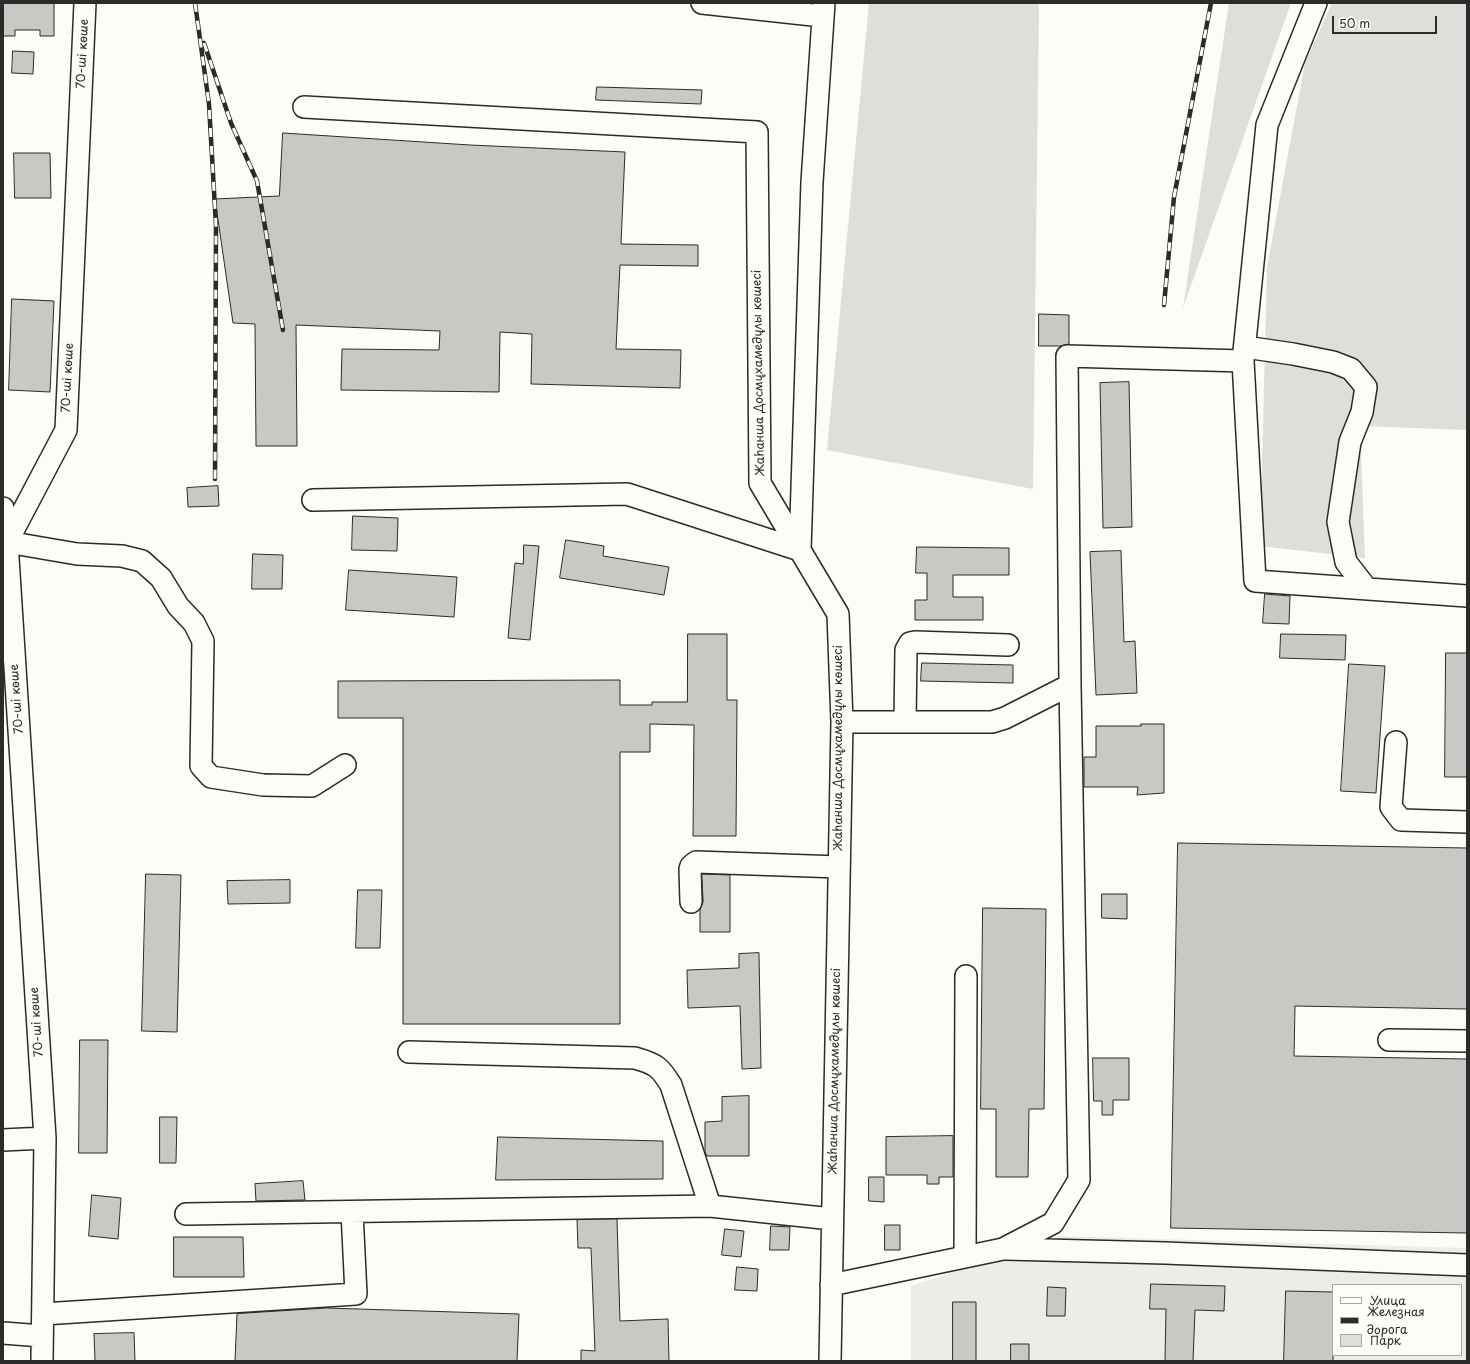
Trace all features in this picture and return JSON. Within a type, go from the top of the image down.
[{"type":"street","name":"70-ші көше","points":[[42,1361],[45,1138],[7,542],[66,430],[85,3]]},
{"type":"street","points":[[313,500],[627,494],[800,550],[812,182],[823,10],[702,3]]},
{"type":"street","points":[[1316,3],[1267,125],[1244,354],[1255,581],[1467,596]]},
{"type":"street","name":"Жаһанша Досмұхамедұлы көшесі","points":[[304,106],[757,132],[760,483],[838,614],[842,722],[830,1361]]},
{"type":"street","points":[[1004,1249],[1053,1223],[1079,1180],[1070,685],[1067,356],[1293,354],[1333,362],[1351,369],[1366,387],[1362,412],[1350,442],[1338,522],[1346,562],[1367,589]]},
{"type":"street","points":[[3,508],[7,542],[77,554],[128,558],[142,561],[161,578],[178,606],[194,623],[203,641],[201,766],[211,777],[263,786],[312,786],[345,765]]},
{"type":"street","points":[[905,722],[906,650],[910,643],[1008,646]]},
{"type":"street","points":[[842,722],[992,722],[1004,718],[1070,685]]},
{"type":"street","points":[[1396,742],[1392,807],[1401,820],[1467,822]]},
{"type":"street","points":[[691,902],[690,869],[696,862],[839,867]]},
{"type":"street","points":[[965,1257],[966,976]]},
{"type":"street","points":[[1389,1040],[1467,1041]]},
{"type":"street","points":[[409,1052],[635,1058],[649,1062],[662,1070],[671,1085],[710,1206]]},
{"type":"street","points":[[3,1140],[45,1138]]},
{"type":"street","points":[[186,1214],[710,1206],[832,1219]]},
{"type":"street","points":[[43,1314],[356,1294],[352,1212]]},
{"type":"street","points":[[831,1285],[1004,1249],[1165,1253],[1467,1266]]},
{"type":"street","points":[[3,1333],[42,1336]]},
{"type":"shaded area","points":[[1060,1236],[1467,1248],[1467,1361],[911,1361],[911,1286]]},
{"type":"green space","points":[[869,3],[1039,3],[1033,489],[827,450]]},
{"type":"green space","points":[[1229,3],[1291,3],[1183,308]]},
{"type":"green space","points":[[1332,3],[1467,3],[1467,430],[1360,426],[1365,558],[1260,546],[1267,267],[1305,63]]},
{"type":"building","points":[[3,3],[54,3],[54,36],[40,36],[40,30],[15,30],[15,36],[3,36]]},
{"type":"building","points":[[13,51],[34,52],[33,74],[12,73]]},
{"type":"building","points":[[597,87],[702,90],[701,104],[596,100]]},
{"type":"building","points":[[283,133],[470,145],[625,152],[621,244],[698,245],[698,266],[620,265],[616,349],[681,350],[680,388],[531,384],[532,334],[500,332],[499,392],[341,390],[342,349],[439,350],[440,331],[296,325],[297,446],[256,446],[255,324],[233,323],[215,199],[279,196]]},
{"type":"building","points":[[14,153],[50,153],[51,198],[15,198]]},
{"type":"building","points":[[12,299],[54,301],[50,392],[9,390]]},
{"type":"building","points":[[1039,314],[1069,315],[1069,344],[1060,346],[1039,346]]},
{"type":"building","points":[[1129,382],[1132,527],[1103,528],[1100,383]]},
{"type":"building","points":[[218,486],[219,506],[188,507],[187,488]]},
{"type":"building","points":[[353,516],[398,518],[397,551],[352,550]]},
{"type":"building","points":[[566,540],[604,546],[603,556],[669,567],[664,595],[560,578]]},
{"type":"building","points":[[524,545],[539,546],[530,640],[508,638],[515,563],[523,564]]},
{"type":"building","points":[[917,547],[1009,548],[1009,575],[953,575],[953,597],[983,597],[983,620],[915,620],[915,600],[927,600],[927,573],[916,573]]},
{"type":"building","points":[[1121,551],[1124,642],[1135,641],[1137,693],[1096,695],[1090,552]]},
{"type":"building","points":[[253,554],[283,555],[282,589],[252,589]]},
{"type":"building","points":[[349,570],[457,577],[454,617],[346,610]]},
{"type":"building","points":[[1265,594],[1290,596],[1289,624],[1263,623]]},
{"type":"building","points":[[688,634],[727,634],[727,700],[737,700],[736,836],[693,836],[694,725],[650,724],[650,752],[620,752],[620,1024],[403,1024],[403,718],[338,718],[338,681],[620,680],[620,705],[652,705],[652,702],[687,702]]},
{"type":"building","points":[[1281,634],[1346,635],[1345,660],[1280,658]]},
{"type":"building","points":[[1446,653],[1467,653],[1467,777],[1445,777]]},
{"type":"building","points":[[922,663],[1013,665],[1013,683],[921,681]]},
{"type":"building","points":[[1349,664],[1385,666],[1376,793],[1341,791]]},
{"type":"building","points":[[1141,724],[1164,724],[1164,793],[1137,795],[1138,787],[1084,787],[1084,757],[1096,757],[1096,726],[1141,726]]},
{"type":"building","points":[[1178,843],[1467,848],[1467,1009],[1295,1006],[1294,1056],[1467,1059],[1467,1233],[1171,1228]]},
{"type":"building","points":[[146,874],[181,875],[177,1032],[142,1031]]},
{"type":"building","points":[[702,874],[730,875],[730,932],[700,932],[700,909],[703,902]]},
{"type":"building","points":[[290,880],[290,903],[228,904],[227,881]]},
{"type":"building","points":[[358,890],[382,890],[380,948],[356,948]]},
{"type":"building","points":[[1102,894],[1127,894],[1127,919],[1102,918]]},
{"type":"building","points":[[983,908],[1046,909],[1044,1109],[1029,1109],[1028,1177],[996,1177],[996,1109],[981,1109]]},
{"type":"building","points":[[759,953],[761,1068],[742,1069],[740,1006],[688,1008],[687,970],[739,968],[739,954]]},
{"type":"building","points":[[80,1040],[108,1040],[107,1153],[79,1153]]},
{"type":"building","points":[[1093,1058],[1129,1058],[1129,1100],[1113,1100],[1113,1115],[1102,1115],[1102,1101],[1094,1101]]},
{"type":"building","points":[[749,1096],[749,1156],[707,1156],[705,1152],[705,1122],[722,1121],[722,1097]]},
{"type":"building","points":[[160,1117],[177,1117],[176,1163],[160,1163]]},
{"type":"building","points":[[953,1136],[953,1177],[939,1177],[939,1184],[927,1184],[927,1175],[886,1175],[886,1137]]},
{"type":"building","points":[[498,1137],[663,1141],[663,1179],[496,1180]]},
{"type":"building","points":[[869,1177],[884,1177],[884,1202],[869,1201]]},
{"type":"building","points":[[303,1181],[305,1200],[256,1201],[255,1184]]},
{"type":"building","points":[[92,1195],[121,1198],[118,1239],[89,1236]]},
{"type":"building","points":[[617,1219],[620,1321],[668,1319],[669,1361],[581,1361],[581,1350],[595,1351],[591,1248],[578,1248],[577,1220]]},
{"type":"building","points":[[885,1225],[900,1225],[900,1250],[885,1250]]},
{"type":"building","points":[[771,1226],[790,1227],[789,1250],[770,1250]]},
{"type":"building","points":[[725,1229],[744,1231],[741,1257],[722,1255]]},
{"type":"building","points":[[174,1237],[243,1237],[244,1277],[174,1277]]},
{"type":"building","points":[[737,1267],[758,1269],[757,1291],[735,1290]]},
{"type":"building","points":[[1151,1284],[1225,1286],[1224,1311],[1195,1310],[1193,1361],[1165,1361],[1166,1309],[1150,1309]]},
{"type":"building","points":[[1048,1287],[1066,1288],[1065,1316],[1047,1316]]},
{"type":"building","points":[[1286,1291],[1332,1292],[1333,1361],[1284,1361]]},
{"type":"building","points":[[953,1302],[976,1302],[976,1361],[953,1361]]},
{"type":"building","points":[[326,1308],[519,1314],[517,1361],[235,1361],[237,1314]]},
{"type":"building","points":[[134,1333],[135,1361],[95,1361],[94,1334]]},
{"type":"building","points":[[1011,1344],[1029,1344],[1029,1361],[1011,1361]]},
{"type":"railway","points":[[195,3],[209,104],[216,226],[215,479]]},
{"type":"railway","points":[[1164,305],[1174,197],[1211,3]]},
{"type":"railway","points":[[204,43],[231,123],[257,181],[283,330]]}]
